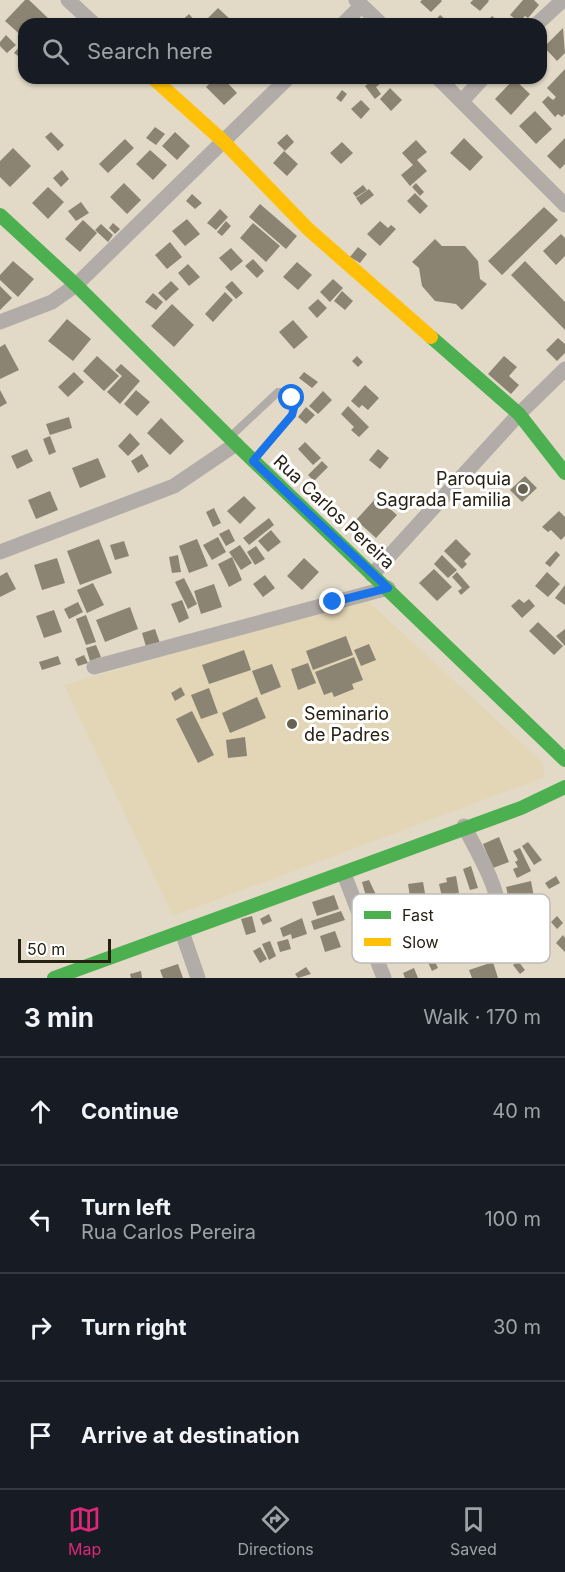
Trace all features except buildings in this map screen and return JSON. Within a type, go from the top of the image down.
[{"type":"street","points":[[68,0],[88,18]]},
{"type":"street","points":[[544,18],[563,0]]},
{"type":"street","points":[[348,18],[359,3],[375,18]]},
{"type":"street","points":[[160,84],[223,141],[308,229],[519,414],[565,473]]},
{"type":"street","points":[[0,321],[52,302],[76,285],[282,84]]},
{"type":"street","points":[[444,84],[565,205]]},
{"type":"street","points":[[462,101],[478,84]]},
{"type":"street","name":"Rua Carlos Pereira","points":[[0,215],[76,285],[232,441],[565,760]]},
{"type":"street","points":[[372,575],[519,414],[565,369]]},
{"type":"street","points":[[0,552],[174,486],[232,441]]},
{"type":"street","points":[[94,667],[388,588]]},
{"type":"street","points":[[54,978],[344,874],[464,826],[546,798],[565,787]]},
{"type":"street","points":[[464,826],[488,872],[495,894]]},
{"type":"street","points":[[344,874],[352,895]]},
{"type":"street","points":[[182,932],[198,978]]},
{"type":"street","points":[[378,963],[384,978]]},
{"type":"lane","points":[[232,441],[278,392],[285,392],[292,398],[294,408],[292,415],[253,461]]},
{"type":"shaded area","name":"Seminario de Padres","points":[[366,599],[543,763],[544,777],[173,916],[64,685]]},
{"type":"traffic: fast","points":[[0,215],[76,285],[236,444],[565,760]]},
{"type":"traffic: fast","points":[[431,337],[519,414],[565,473]]},
{"type":"traffic: fast","points":[[54,978],[521,808],[565,787]]},
{"type":"traffic: slow","points":[[160,84],[223,141],[308,229],[431,337]]},
{"type":"place","name":"Paroquia Sagrada Familia","points":[[523,489]]},
{"type":"place","name":"Seminario de Padres","points":[[292,724]]},
{"type":"route","points":[[292,398],[294,408],[292,415],[253,461],[388,588],[333,602]]}]
